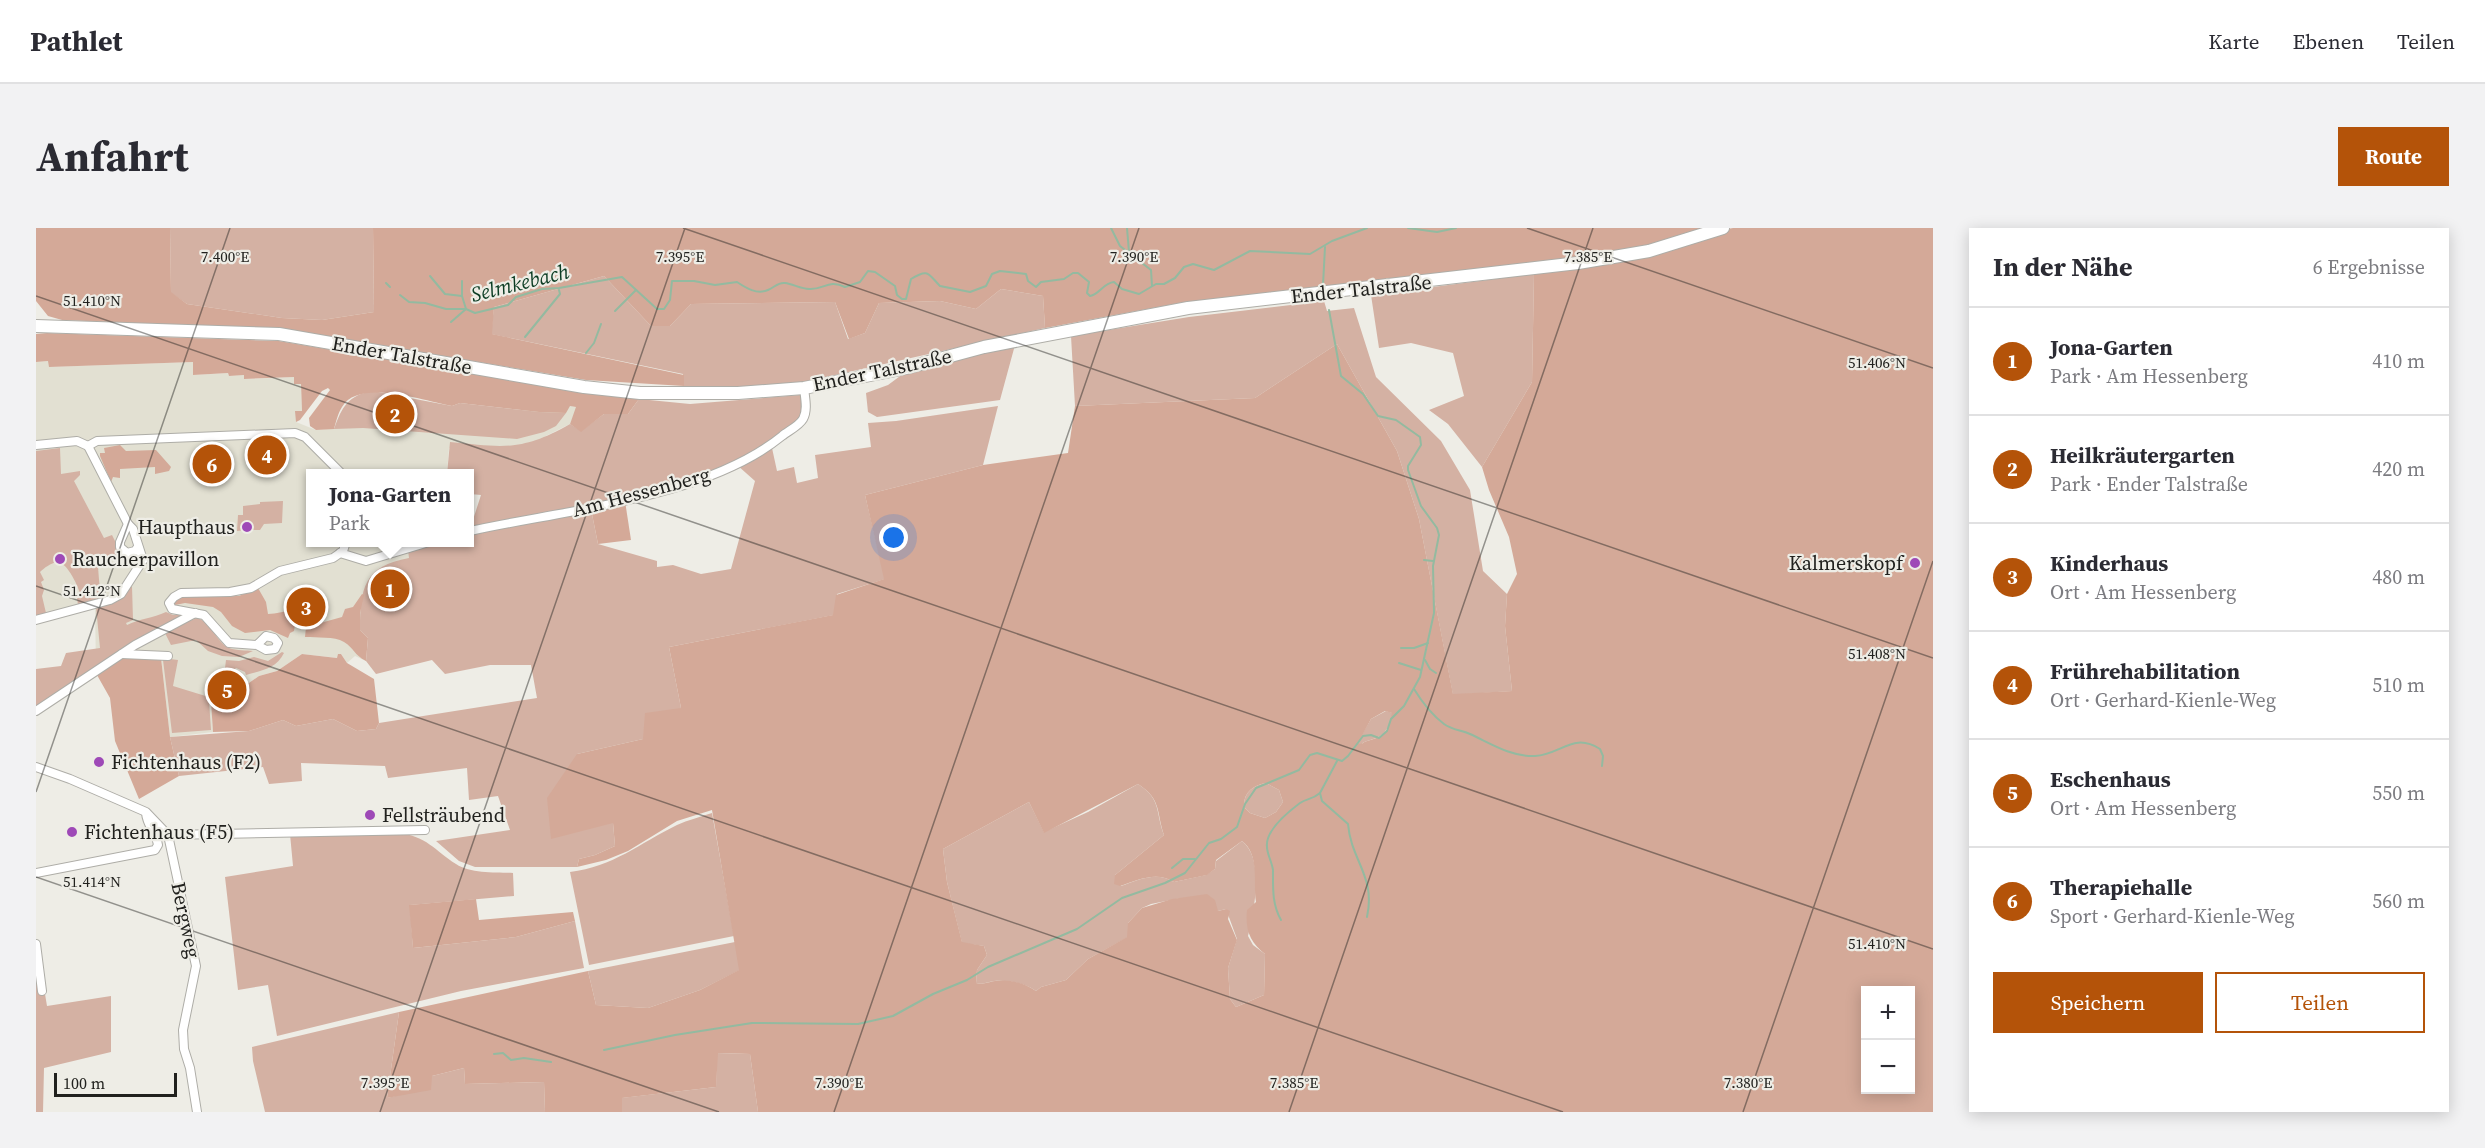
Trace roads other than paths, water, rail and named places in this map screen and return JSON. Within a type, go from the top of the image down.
[{"type":"main road","name":"Ender Talstraße","points":[[36,326],[279,334],[584,387],[640,393],[691,394],[804,388],[906,368],[984,347],[1188,308],[1578,264],[1649,251],[1723,228]]},
{"type":"street","points":[[36,318],[36,326]]},
{"type":"street","name":"Am Hessenberg","points":[[474,530],[606,504],[700,481],[762,451],[802,420],[806,408],[804,388]]},
{"type":"street","points":[[88,446],[97,441],[295,433],[305,436],[337,469]]},
{"type":"street","points":[[36,445],[77,441],[88,446],[127,527],[134,529],[143,560]]},
{"type":"street","points":[[127,527],[120,542],[122,550],[131,553],[138,547]]},
{"type":"street","points":[[257,645],[230,643],[206,617],[172,609],[169,603],[181,593],[230,592],[251,588],[280,571],[333,558],[344,547]]},
{"type":"street","points":[[340,553],[366,561],[415,547]]},
{"type":"street","points":[[131,567],[143,560]]},
{"type":"street","points":[[36,620],[110,600],[121,594],[143,560]]},
{"type":"street","points":[[36,711],[135,645],[195,613]]},
{"type":"street","points":[[122,654],[168,656]]},
{"type":"street","points":[[36,767],[146,812],[168,835],[425,830]]},
{"type":"street","points":[[36,873],[155,850],[158,845],[156,833],[147,825],[146,812]]},
{"type":"street","name":"Bergweg","points":[[168,835],[196,966],[183,1030],[184,1049],[190,1068],[197,1112]]},
{"type":"street","points":[[36,944],[42,991]]},
{"type":"waterway","points":[[1111,228],[1120,246],[1151,270],[1152,286]]},
{"type":"waterway","points":[[1127,228],[1129,252]]},
{"type":"waterway","name":"Selmkebach","points":[[400,295],[409,302],[425,303],[446,309],[466,309],[475,313],[508,305],[516,297],[542,289],[622,277],[657,309],[664,309],[670,300],[672,281],[694,281],[715,285],[737,282],[760,292],[783,283],[809,289],[830,284],[845,287],[860,282],[868,271],[875,272],[895,286],[897,295],[902,299],[906,299],[911,279],[921,274],[928,274],[940,286],[970,292],[986,286],[992,274],[1000,271],[1026,274],[1028,281],[1036,287],[1041,282],[1064,279],[1073,273],[1078,273],[1089,282],[1087,293],[1090,296],[1114,282],[1122,289],[1139,294],[1156,284],[1164,284],[1175,278],[1184,267],[1193,264],[1214,270],[1250,251],[1310,254],[1332,241],[1367,228]]},
{"type":"waterway","name":"Selmkebach","points":[[1408,228],[1437,232],[1456,228]]},
{"type":"waterway","points":[[1323,285],[1325,247]]},
{"type":"waterway","points":[[430,276],[445,294],[462,296],[466,309],[451,322]]},
{"type":"waterway","points":[[462,281],[462,296]]},
{"type":"waterway","name":"Selmkebach","points":[[386,283],[390,287]]},
{"type":"waterway","points":[[525,337],[560,294],[559,290]]},
{"type":"waterway","points":[[615,311],[636,290]]},
{"type":"waterway","points":[[604,1050],[675,1035],[752,1023],[858,1024],[893,1016],[933,994],[967,980],[988,967],[1077,929],[1122,898],[1165,883],[1185,873],[1209,843],[1221,839],[1237,827],[1245,804],[1256,788],[1299,770],[1310,755],[1317,753],[1342,761],[1363,736],[1371,735],[1379,738],[1387,731],[1391,719],[1404,706],[1420,677],[1434,613],[1433,566],[1439,535],[1437,528],[1421,506],[1408,470],[1408,466],[1421,445],[1420,437],[1396,420],[1378,416],[1363,394],[1341,376],[1329,310]]},
{"type":"waterway","points":[[586,353],[594,343],[601,324]]},
{"type":"waterway","points":[[1424,560],[1433,561]]},
{"type":"waterway","points":[[1401,648],[1414,648],[1428,643]]},
{"type":"waterway","points":[[1425,660],[1430,669],[1436,673]]},
{"type":"waterway","points":[[1399,663],[1421,670]]},
{"type":"waterway","points":[[1414,689],[1435,717],[1444,724],[1501,749],[1526,756],[1535,756],[1575,743],[1591,744],[1600,749],[1603,756],[1602,766]]},
{"type":"waterway","points":[[1337,761],[1320,793],[1322,801],[1348,824],[1350,837],[1366,879],[1369,903],[1367,917]]},
{"type":"waterway","points":[[1281,920],[1275,902],[1273,870],[1267,850],[1267,841],[1273,828],[1290,811],[1303,801],[1320,793]]},
{"type":"waterway","points":[[1172,868],[1183,859],[1195,859]]},
{"type":"waterway","points":[[494,1054],[503,1053],[511,1060],[524,1058],[551,1062]]},
{"type":"place","name":"Heilkräutergarten","points":[[395,414]]},
{"type":"place","name":"Frührehabilitation","points":[[267,455]]},
{"type":"place","name":"Therapiehalle","points":[[212,464]]},
{"type":"place","name":"Haupthaus","points":[[247,527]]},
{"type":"place","name":"Raucherpavillon","points":[[60,559]]},
{"type":"place","name":"Kalmerskopf","points":[[1915,563]]},
{"type":"place","name":"Jona-Garten","points":[[390,589]]},
{"type":"place","name":"Kinderhaus","points":[[306,607]]},
{"type":"place","name":"Eschenhaus","points":[[227,690]]},
{"type":"place","name":"Fichtenhaus (F2)","points":[[99,762]]},
{"type":"place","name":"Fellsträubend","points":[[370,815]]},
{"type":"place","name":"Fichtenhaus (F5)","points":[[72,832]]}]
